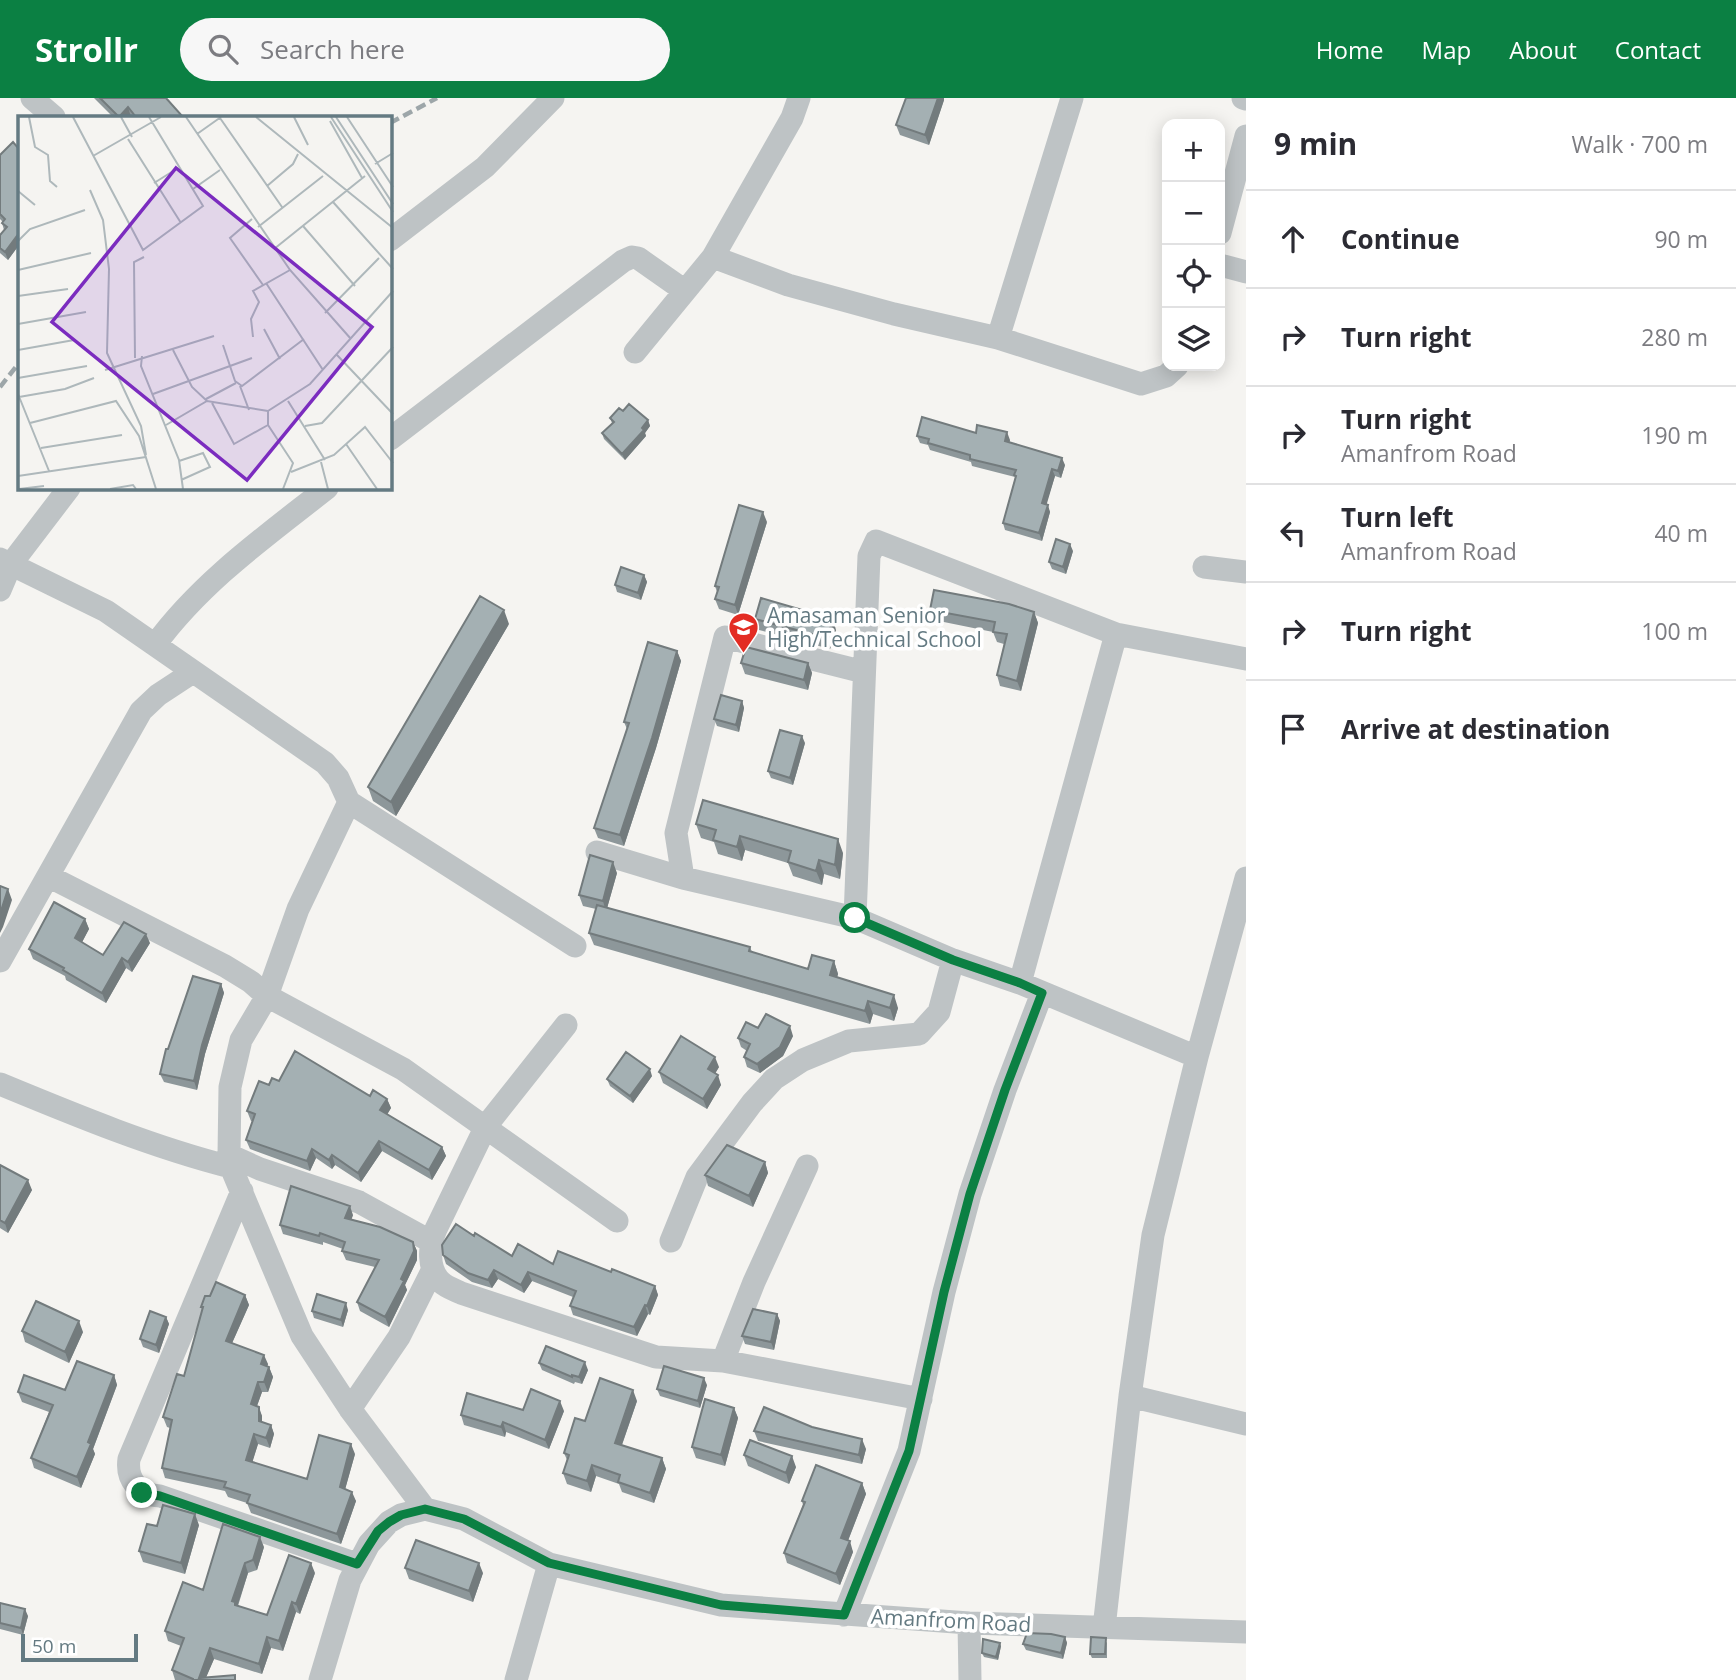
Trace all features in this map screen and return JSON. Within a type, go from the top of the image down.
[{"type":"street","points":[[32,98],[53,116]]},
{"type":"street","points":[[392,238],[485,167],[553,98]]},
{"type":"street","points":[[635,352],[713,257],[780,140],[799,98]]},
{"type":"street","points":[[998,338],[1072,98]]},
{"type":"street","points":[[1225,214],[1246,136]]},
{"type":"street","points":[[392,437],[623,261],[632,257],[638,258],[685,291]]},
{"type":"street","points":[[713,257],[788,285],[894,314],[998,338],[1141,384],[1166,376],[1172,371]]},
{"type":"street","points":[[1225,266],[1246,272]]},
{"type":"street","points":[[0,590],[6,561],[67,490]]},
{"type":"street","points":[[155,645],[171,623],[226,568],[324,490]]},
{"type":"street","points":[[855,918],[869,556],[876,541],[1116,634],[1246,659]]},
{"type":"street","points":[[6,561],[106,611],[325,763],[338,778],[349,802],[575,946]]},
{"type":"street","points":[[1205,567],[1246,572]]},
{"type":"street","points":[[1020,983],[1116,634]]},
{"type":"street","points":[[683,878],[676,833],[725,637],[864,672]]},
{"type":"street","points":[[0,961],[141,711],[158,695],[192,672]]},
{"type":"street","points":[[320,1680],[357,1564],[378,1531],[389,1522],[401,1515],[425,1509],[350,1409],[302,1336],[230,1161],[230,1087],[241,1040],[267,996],[298,909],[349,802]]},
{"type":"street","points":[[597,852],[683,878],[855,918],[953,960],[1020,983],[1196,1056]]},
{"type":"street","points":[[48,876],[225,966],[267,996],[403,1069],[617,1221]]},
{"type":"street","points":[[1104,1628],[1130,1396],[1153,1235],[1196,1056],[1244,890]]},
{"type":"street","points":[[671,1241],[697,1177],[752,1103],[774,1079],[803,1060],[849,1041],[919,1034],[939,1012],[953,960]]},
{"type":"street","points":[[844,1615],[909,1451],[944,1292],[970,1194],[1005,1090],[1042,993]]},
{"type":"street","points":[[350,1409],[399,1337],[432,1271],[430,1241],[486,1126],[566,1025]]},
{"type":"street","points":[[0,1084],[77,1116],[203,1160],[230,1161],[359,1202],[430,1241]]},
{"type":"street","points":[[723,1361],[754,1282],[807,1166]]},
{"type":"street","points":[[242,1191],[127,1469],[142,1493],[160,1496],[357,1564]]},
{"type":"street","points":[[432,1271],[442,1283],[461,1293],[644,1354],[723,1361],[921,1399]]},
{"type":"street","points":[[1130,1396],[1246,1424]]},
{"type":"street","name":"Amanfrom Road","points":[[425,1509],[464,1519],[549,1563],[721,1605],[969,1623],[1246,1632]]},
{"type":"street","points":[[516,1680],[549,1563]]},
{"type":"street","points":[[969,1623],[970,1680]]},
{"type":"building","points":[[100,98],[166,98],[182,116],[135,116],[128,107],[118,116]]},
{"type":"building","points":[[906,98],[938,98],[925,135],[896,125]]},
{"type":"building","points":[[13,142],[18,148],[18,234],[5,252],[0,248],[0,235],[7,227],[2,223],[5,219],[0,214],[0,155]]},
{"type":"building","points":[[629,404],[648,420],[642,428],[644,430],[622,454],[602,433],[614,422],[610,418],[619,408],[623,411]]},
{"type":"building","points":[[922,417],[976,433],[977,425],[1007,432],[1005,441],[1062,458],[1058,471],[1052,469],[1042,503],[1048,505],[1039,533],[1003,523],[1016,470],[970,459],[970,455],[928,443],[929,439],[917,436]]},
{"type":"building","points":[[739,505],[763,512],[735,605],[715,599],[719,587],[715,586]]},
{"type":"building","points":[[1056,539],[1070,544],[1063,567],[1049,562]]},
{"type":"building","points":[[621,567],[644,575],[638,593],[615,585]]},
{"type":"building","points":[[934,590],[1009,604],[1034,612],[1017,681],[997,675],[1007,634],[993,632],[995,622],[930,610]]},
{"type":"building","points":[[480,596],[504,610],[391,802],[368,787]]},
{"type":"building","points":[[761,598],[833,619],[827,638],[755,619]]},
{"type":"building","points":[[648,642],[677,651],[620,835],[594,828],[629,723],[624,722]]},
{"type":"building","points":[[746,647],[808,663],[804,680],[741,663]]},
{"type":"building","points":[[721,695],[742,701],[736,725],[714,719]]},
{"type":"building","points":[[780,730],[802,736],[790,778],[768,771]]},
{"type":"building","points":[[703,800],[838,839],[835,865],[819,860],[816,871],[788,862],[791,851],[740,836],[737,847],[713,840],[716,830],[696,824]]},
{"type":"building","points":[[590,855],[613,862],[603,901],[579,895]]},
{"type":"building","points":[[0,886],[8,889],[0,914]]},
{"type":"building","points":[[54,902],[85,919],[75,938],[103,955],[124,922],[146,934],[128,962],[122,958],[102,993],[29,949]]},
{"type":"building","points":[[597,905],[750,947],[749,951],[808,969],[812,955],[834,961],[830,975],[894,995],[890,1008],[868,1001],[865,1011],[589,933]]},
{"type":"building","points":[[193,976],[221,984],[194,1081],[160,1074],[166,1049]]},
{"type":"building","points":[[766,1014],[790,1026],[780,1047],[757,1064],[744,1057],[750,1044],[738,1038],[746,1022],[758,1028]]},
{"type":"building","points":[[681,1036],[715,1057],[708,1069],[718,1075],[703,1099],[659,1072]]},
{"type":"building","points":[[295,1051],[370,1096],[373,1090],[387,1099],[380,1110],[442,1147],[429,1170],[379,1141],[358,1173],[332,1155],[329,1160],[312,1149],[307,1161],[246,1140],[255,1114],[247,1111],[259,1081],[269,1085],[272,1078],[279,1081]]},
{"type":"building","points":[[626,1052],[650,1069],[630,1096],[607,1079]]},
{"type":"building","points":[[727,1145],[765,1162],[749,1196],[705,1175]]},
{"type":"building","points":[[0,1165],[28,1180],[5,1223],[0,1220]]},
{"type":"building","points":[[291,1186],[350,1206],[345,1218],[380,1227],[413,1242],[414,1251],[401,1279],[404,1281],[385,1317],[357,1302],[379,1260],[342,1251],[345,1242],[320,1233],[319,1236],[280,1225]]},
{"type":"building","points":[[456,1224],[512,1256],[518,1244],[553,1264],[558,1251],[655,1286],[634,1327],[570,1306],[576,1291],[528,1272],[521,1285],[494,1270],[488,1280],[468,1273],[443,1255],[442,1245]]},
{"type":"building","points":[[216,1282],[245,1295],[226,1341],[264,1355],[261,1364],[269,1367],[264,1382],[258,1382],[251,1404],[259,1407],[259,1421],[271,1425],[266,1438],[254,1434],[246,1460],[307,1479],[319,1435],[351,1444],[340,1487],[352,1492],[337,1534],[247,1503],[250,1495],[224,1487],[226,1482],[162,1468],[172,1420],[163,1417],[177,1374],[184,1376],[205,1296],[210,1296]]},
{"type":"building","points":[[317,1294],[346,1303],[341,1320],[312,1311]]},
{"type":"building","points":[[36,1301],[79,1321],[65,1352],[22,1331]]},
{"type":"building","points":[[753,1309],[777,1314],[771,1342],[742,1336]]},
{"type":"building","points":[[150,1311],[166,1317],[156,1345],[140,1339]]},
{"type":"building","points":[[546,1346],[585,1362],[579,1377],[572,1377],[539,1363]]},
{"type":"building","points":[[77,1361],[114,1375],[77,1477],[31,1458],[53,1405],[18,1392],[24,1375],[65,1390]]},
{"type":"building","points":[[664,1366],[704,1378],[698,1401],[657,1389]]},
{"type":"building","points":[[600,1378],[633,1390],[615,1443],[662,1458],[650,1493],[618,1482],[620,1475],[592,1465],[587,1481],[563,1473],[569,1455],[564,1453],[575,1418],[585,1421]]},
{"type":"building","points":[[531,1389],[560,1401],[545,1440],[503,1422],[501,1427],[461,1415],[467,1393],[523,1410]]},
{"type":"building","points":[[705,1399],[734,1408],[721,1455],[692,1447]]},
{"type":"building","points":[[764,1407],[812,1427],[862,1439],[859,1455],[754,1431]]},
{"type":"building","points":[[750,1440],[792,1456],[786,1473],[744,1455]]},
{"type":"building","points":[[816,1465],[862,1483],[841,1538],[850,1541],[836,1574],[784,1553],[805,1502],[802,1501]]},
{"type":"building","points":[[163,1505],[195,1514],[181,1563],[139,1551],[147,1524],[157,1526]]},
{"type":"building","points":[[223,1524],[260,1537],[253,1560],[245,1563],[232,1601],[235,1605],[267,1615],[289,1555],[311,1563],[296,1604],[292,1602],[279,1641],[267,1637],[259,1664],[210,1648],[199,1678],[235,1675],[235,1680],[193,1680],[172,1670],[184,1638],[165,1631],[183,1582],[203,1590]]},
{"type":"building","points":[[416,1540],[479,1563],[469,1591],[405,1568]]},
{"type":"building","points":[[0,1603],[25,1609],[21,1628],[0,1623]]},
{"type":"building","points":[[1027,1633],[1065,1637],[1061,1653],[1023,1644]]},
{"type":"building","points":[[1091,1637],[1106,1638],[1105,1654],[1090,1654]]},
{"type":"building","points":[[983,1639],[1000,1643],[996,1657],[982,1653]]},
{"type":"railway","points":[[392,122],[437,98]]},
{"type":"railway","points":[[0,387],[18,364]]},
{"type":"place","name":"Amasaman Senior High/Technical School","points":[[744,655]]},
{"type":"route","points":[[142,1493],[160,1496],[357,1564],[378,1531],[389,1522],[414,1511],[435,1510],[464,1519],[549,1563],[721,1605],[844,1615],[909,1451],[944,1292],[970,1194],[1005,1090],[1042,993],[953,960],[855,918]]}]
